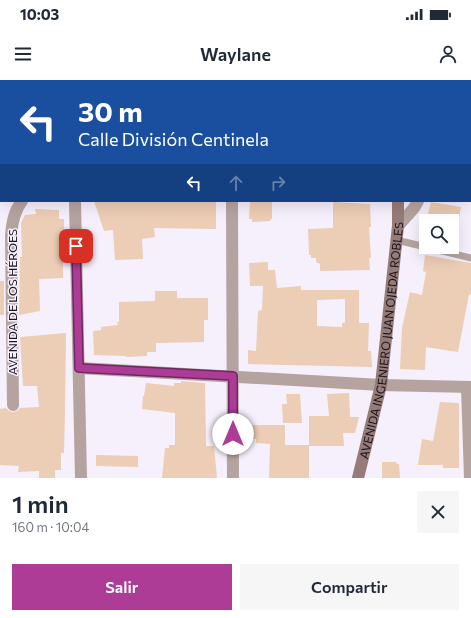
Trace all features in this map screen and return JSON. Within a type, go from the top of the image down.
[{"type":"main road","name":"AVENIDA INGENIERO JUAN OJEDA ROBLES","points":[[358,478],[381,384],[398,226],[398,202]]},
{"type":"street","name":"AVENIDA DE LOS HÉROES","points":[[13,405],[10,236],[12,222],[21,202]]},
{"type":"street","points":[[75,202],[81,478]]},
{"type":"street","points":[[232,202],[233,478]]},
{"type":"street","points":[[398,226],[417,202]]},
{"type":"street","points":[[79,368],[381,384],[469,387],[470,478]]},
{"type":"lane","points":[[396,240],[419,245]]},
{"type":"lane","points":[[455,254],[471,258]]},
{"type":"building","points":[[94,202],[216,202],[216,229],[154,228],[155,237],[142,239],[143,259],[115,260],[113,230],[104,231]]},
{"type":"building","points":[[250,202],[272,202],[272,219],[270,221],[252,222],[252,219],[249,219]]},
{"type":"building","points":[[333,202],[370,204],[370,270],[320,271],[320,264],[316,262],[316,258],[311,258],[311,255],[309,255],[308,229],[333,228]]},
{"type":"building","points":[[431,202],[461,207],[459,218],[459,214],[428,214]]},
{"type":"building","points":[[35,209],[59,210],[59,219],[64,219],[65,259],[63,259],[63,278],[39,279],[40,311],[19,315],[20,257],[22,257],[21,223],[25,215],[36,214]]},
{"type":"building","points":[[425,255],[471,263],[471,295],[469,294],[458,352],[426,347],[425,370],[400,369],[402,328],[410,292],[422,295],[426,272],[423,271]]},
{"type":"building","points":[[268,262],[268,270],[275,270],[277,288],[301,286],[301,290],[359,290],[359,323],[369,323],[368,351],[371,351],[372,367],[248,364],[248,350],[256,351],[258,311],[262,310],[263,286],[250,286],[249,263]],"holes":[[[345,299],[345,323],[342,323],[342,327],[317,326],[317,300]]]},
{"type":"building","points":[[0,281],[4,281],[4,315],[0,315]]},
{"type":"building","points":[[155,291],[177,291],[177,298],[208,298],[208,320],[204,320],[204,342],[156,343],[156,352],[147,352],[147,356],[126,357],[94,355],[93,331],[101,330],[101,327],[118,325],[119,302],[155,301]]},
{"type":"building","points":[[66,333],[64,453],[61,453],[61,470],[55,470],[55,478],[39,478],[39,471],[18,472],[19,466],[0,465],[0,409],[6,408],[13,412],[20,408],[39,407],[37,386],[23,386],[20,337]]},
{"type":"building","points":[[181,381],[205,383],[206,446],[214,446],[217,478],[162,478],[165,448],[169,448],[169,445],[175,445],[175,413],[142,409],[143,396],[146,383],[174,386],[174,383],[181,383]]},
{"type":"building","points":[[349,393],[350,417],[359,417],[355,433],[343,433],[344,446],[309,446],[309,478],[269,478],[270,444],[256,443],[256,439],[248,439],[248,425],[285,425],[285,445],[309,445],[309,416],[329,416],[327,394]]},
{"type":"building","points":[[286,394],[300,394],[302,423],[283,423],[282,404],[287,404]]},
{"type":"building","points":[[440,402],[459,403],[459,468],[443,468],[443,465],[418,465],[422,439],[433,441]]},
{"type":"building","points":[[96,455],[138,456],[138,467],[96,466]]},
{"type":"building","points":[[382,462],[396,462],[399,464],[400,478],[382,478]]},
{"type":"route","points":[[76,246],[79,368],[233,376],[233,434]]}]
